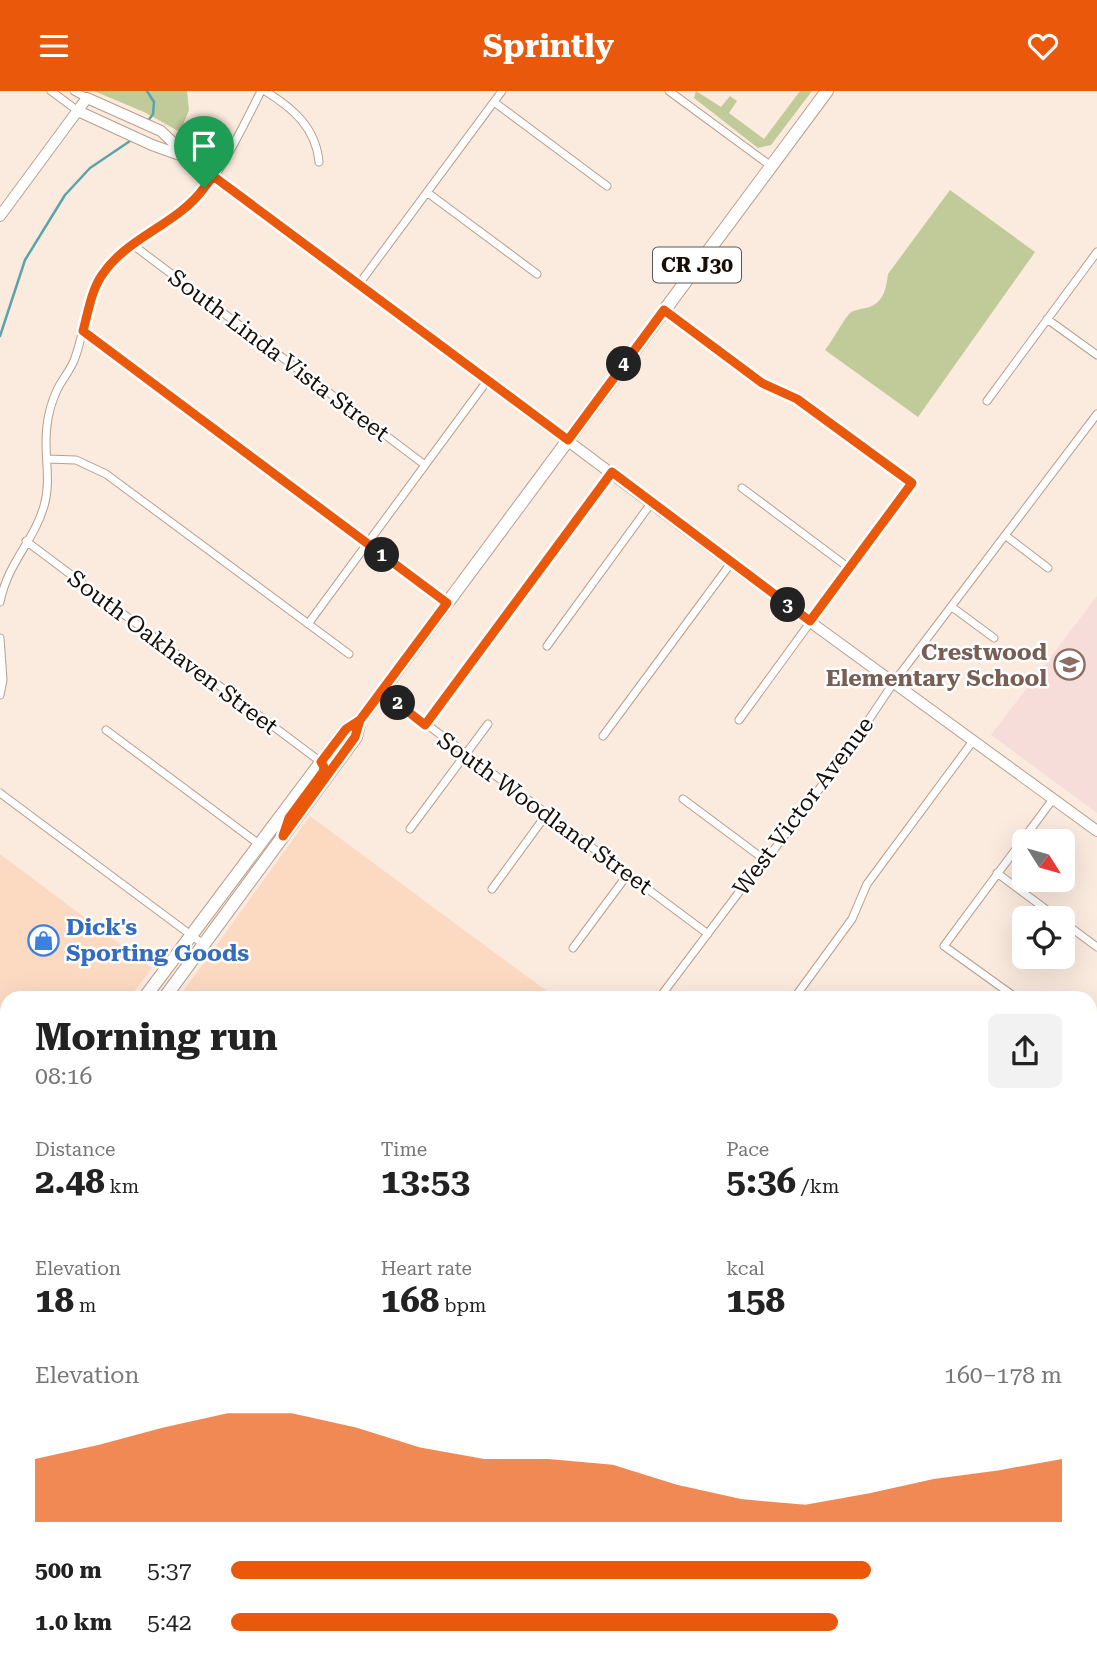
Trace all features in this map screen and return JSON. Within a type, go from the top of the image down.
[{"type":"main road","name":"CR J30","points":[[149,991],[346,729],[360,720],[382,691],[827,91]]},
{"type":"main road","name":"CR J30","points":[[169,991],[355,737],[360,720]]},
{"type":"main road","points":[[283,836],[289,818],[323,772],[321,762]]},
{"type":"street","points":[[51,91],[78,111],[152,145],[189,158]]},
{"type":"street","points":[[74,91],[161,131],[213,176],[731,563],[1097,831]]},
{"type":"street","points":[[0,602],[9,571],[36,527],[44,505],[48,482],[45,440],[47,422],[57,390],[75,358],[93,293],[102,275],[133,245],[189,207],[232,147],[263,91],[295,112],[311,131],[318,148],[319,162]]},
{"type":"street","points":[[359,285],[502,91]]},
{"type":"street","points":[[669,91],[771,166]]},
{"type":"street","points":[[0,216],[87,98]]},
{"type":"street","points":[[494,102],[607,186]]},
{"type":"street","points":[[428,193],[537,274]]},
{"type":"street","name":"South Linda Vista Street","points":[[133,245],[425,465]]},
{"type":"street","points":[[987,401],[1097,252]]},
{"type":"street","points":[[664,310],[762,383],[797,399],[912,483],[739,720]]},
{"type":"street","points":[[1047,319],[1097,355]]},
{"type":"street","points":[[83,331],[447,603]]},
{"type":"street","points":[[308,624],[487,380]]},
{"type":"street","name":"West Victor Avenue","points":[[665,991],[852,745],[894,682],[1097,414]]},
{"type":"street","points":[[47,459],[76,460],[106,474],[349,654]]},
{"type":"street","points":[[425,725],[612,472]]},
{"type":"street","points":[[741,488],[849,568]]},
{"type":"street","points":[[547,646],[652,502]]},
{"type":"street","points":[[1006,536],[1048,568]]},
{"type":"street","name":"South Oakhaven Street","points":[[26,541],[321,762]]},
{"type":"street","points":[[603,736],[731,563]]},
{"type":"street","points":[[952,607],[994,638]]},
{"type":"street","points":[[0,638],[3,680],[0,695]]},
{"type":"street","name":"South Woodland Street","points":[[382,691],[708,934]]},
{"type":"street","points":[[411,828],[488,724]]},
{"type":"street","points":[[106,730],[259,844]]},
{"type":"street","points":[[799,991],[852,919],[867,884],[973,741]]},
{"type":"street","points":[[0,793],[203,944]]},
{"type":"street","points":[[683,799],[765,860]]},
{"type":"street","points":[[1007,991],[944,946],[1053,799]]},
{"type":"street","points":[[492,889],[547,815]]},
{"type":"street","points":[[997,873],[1041,906]]},
{"type":"street","points":[[573,948],[628,874]]},
{"type":"street","points":[[1075,931],[1097,947]]},
{"type":"shaded area","name":"Crestwood Elementary School","points":[[1097,596],[1097,813],[991,735]]},
{"type":"shaded area","points":[[310,816],[547,991],[183,991]]},
{"type":"shaded area","points":[[0,854],[152,968],[135,991],[0,991]]},
{"type":"green space","points":[[94,91],[187,91],[189,110],[180,132],[144,112]]},
{"type":"green space","points":[[696,91],[721,107],[730,96],[737,101],[729,113],[764,139],[800,91],[812,91],[771,145],[758,148],[694,98]]},
{"type":"green space","points":[[950,190],[1035,252],[918,417],[825,350],[850,313],[872,306],[880,300],[885,291],[888,274]]},
{"type":"waterway","points":[[147,91],[154,102],[153,114],[148,121]]},
{"type":"waterway","points":[[0,336],[25,260],[65,195],[90,168],[133,139]]},
{"type":"place","name":"Crestwood Elementary School","points":[[1070,665]]},
{"type":"place","name":"Dick's Sporting Goods","points":[[43,940]]},
{"type":"route","points":[[204,188],[189,207],[110,265],[93,293],[83,331],[447,603],[360,720],[346,729],[321,762],[324,765],[323,772],[289,818],[283,836],[355,737],[360,720],[382,691],[425,725],[612,472],[810,621],[912,483],[797,399],[762,383],[664,310],[568,440],[213,176],[204,188]]}]
